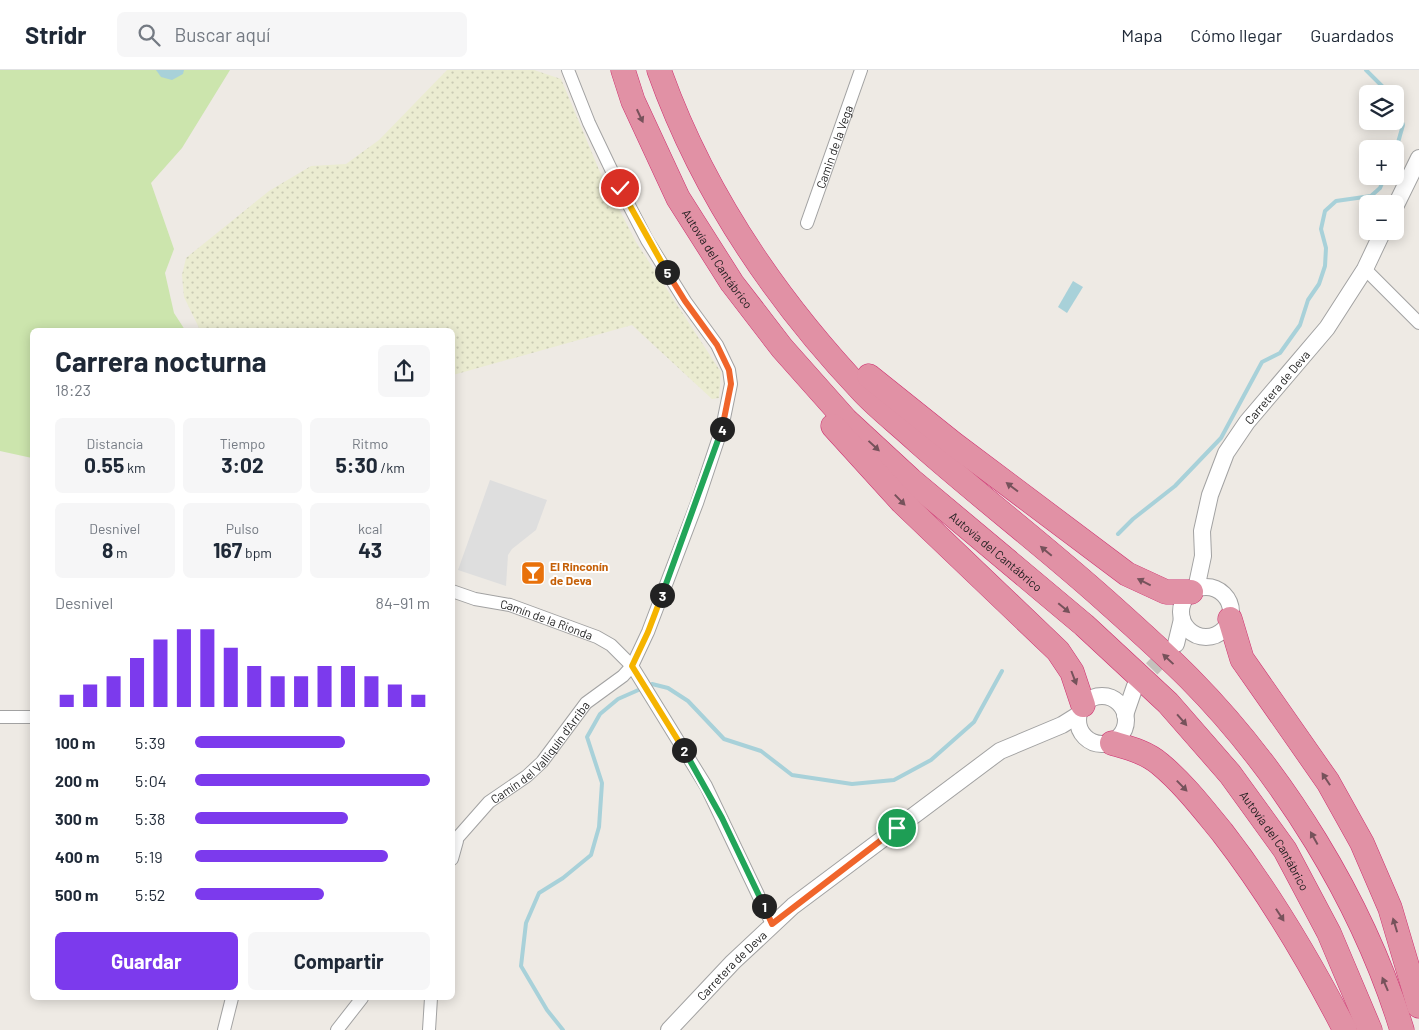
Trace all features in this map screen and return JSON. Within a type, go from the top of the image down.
[{"type":"highway","name":"Autovía del Cantábrico","points":[[623,70],[633,101],[678,198],[732,283],[782,348],[846,420],[911,480],[1084,625],[1168,703],[1230,774],[1285,850],[1329,933],[1370,1030]]},
{"type":"highway","points":[[659,70],[698,163],[746,245],[802,323],[865,394],[1106,602],[1190,679],[1255,754],[1311,832],[1357,917],[1395,1007],[1402,1030]]},
{"type":"highway","points":[[669,70],[710,160],[754,238],[812,317],[876,384],[1127,574],[1166,592],[1193,591]]},
{"type":"highway","points":[[732,283],[750,322],[791,378],[837,431],[902,502],[1058,651],[1072,672],[1080,710]]},
{"type":"highway","points":[[1230,619],[1242,659],[1328,782],[1362,842],[1390,908],[1419,1006]]},
{"type":"highway","points":[[1112,743],[1140,751],[1160,764],[1200,805],[1248,866],[1288,926],[1345,1030]]},
{"type":"street","points":[[568,70],[589,123],[629,206],[685,301],[717,345],[729,370],[731,384],[722,428],[710,464],[648,632],[632,666]]},
{"type":"street","name":"Camin de la Vega","points":[[807,223],[861,70]]},
{"type":"street","points":[[1401,195],[1419,158]]},
{"type":"street","name":"Carretera de Deva","points":[[1220,592],[1210,575],[1203,556],[1202,531],[1210,495],[1226,452],[1247,422],[1327,328],[1365,269],[1380,240]]},
{"type":"street","points":[[1365,269],[1419,323]]},
{"type":"street","name":"Carretera de Deva","points":[[1193,591],[1203,556]]},
{"type":"street","points":[[1205,587],[1220,592],[1229,604],[1230,619],[1220,632],[1205,637],[1197,636],[1190,632],[1182,619],[1182,604],[1193,591],[1205,587]]},
{"type":"street","name":"Camín de la Rionda","points":[[455,592],[510,605],[597,637],[611,645],[632,666],[710,794],[772,924]]},
{"type":"street","name":"Camín del Valliquín d'Arriba","points":[[455,842],[489,802],[527,776],[542,762],[586,703],[623,676],[632,666]]},
{"type":"street","points":[[1109,697],[1135,686],[1126,714],[1123,732],[1112,743],[1094,744],[1083,736],[1078,727],[1080,710],[1090,699],[1100,696],[1109,697],[1118,702],[1126,714]]},
{"type":"street","name":"Carretera de Deva","points":[[670,1030],[772,924],[1000,751],[1062,724],[1080,710]]},
{"type":"street","points":[[0,717],[30,717]]},
{"type":"street","name":"Carretera de Deva","points":[[1041,732],[1070,730],[1083,736]]},
{"type":"street","points":[[224,1030],[232,1000]]},
{"type":"street","points":[[337,1030],[360,1000]]},
{"type":"street","points":[[430,1030],[431,1000]]},
{"type":"green space","points":[[0,70],[230,70],[182,148],[151,183],[174,249],[165,273],[174,313],[184,328],[30,328],[30,458],[0,451]]},
{"type":"green space","points":[[447,70],[534,70],[561,79],[600,172],[636,242],[721,372],[719,398],[712,399],[632,325],[455,374],[455,328],[199,328],[184,297],[182,275],[186,258],[269,191],[311,166],[346,164],[379,140]]},
{"type":"shaded area","name":"El Rinconín de Deva","points":[[490,480],[547,500],[536,530],[512,549],[508,555],[506,586],[458,570]]},
{"type":"water","points":[[156,70],[184,70],[183,74],[172,80],[161,77]]},
{"type":"water","points":[[1073,281],[1083,287],[1067,313],[1058,307]]},
{"type":"waterway","points":[[1366,70],[1381,85]]},
{"type":"waterway","points":[[1399,140],[1402,130]]},
{"type":"waterway","points":[[1118,534],[1133,519],[1175,486],[1221,438],[1262,362],[1280,353],[1300,325],[1308,300],[1319,284],[1325,266],[1326,248],[1321,229],[1325,211],[1336,201],[1371,196],[1381,185]]},
{"type":"waterway","points":[[563,1030],[547,1010],[521,966],[526,923],[539,893],[563,878],[591,855],[599,827],[602,783],[587,737],[600,714],[618,699],[652,684],[668,688],[688,701],[724,739],[761,751],[792,775],[852,784],[894,780],[931,760],[974,722],[1002,671]]},
{"type":"tunnel","points":[[1135,686],[1172,648]]},
{"type":"place","name":"El Rinconín de Deva","points":[[533,573]]},
{"type":"route","points":[[620,188],[647,240],[685,301],[717,345],[729,370],[731,384],[722,428],[697,503],[648,632],[632,666],[637,671],[706,786],[772,924],[897,828]]}]
